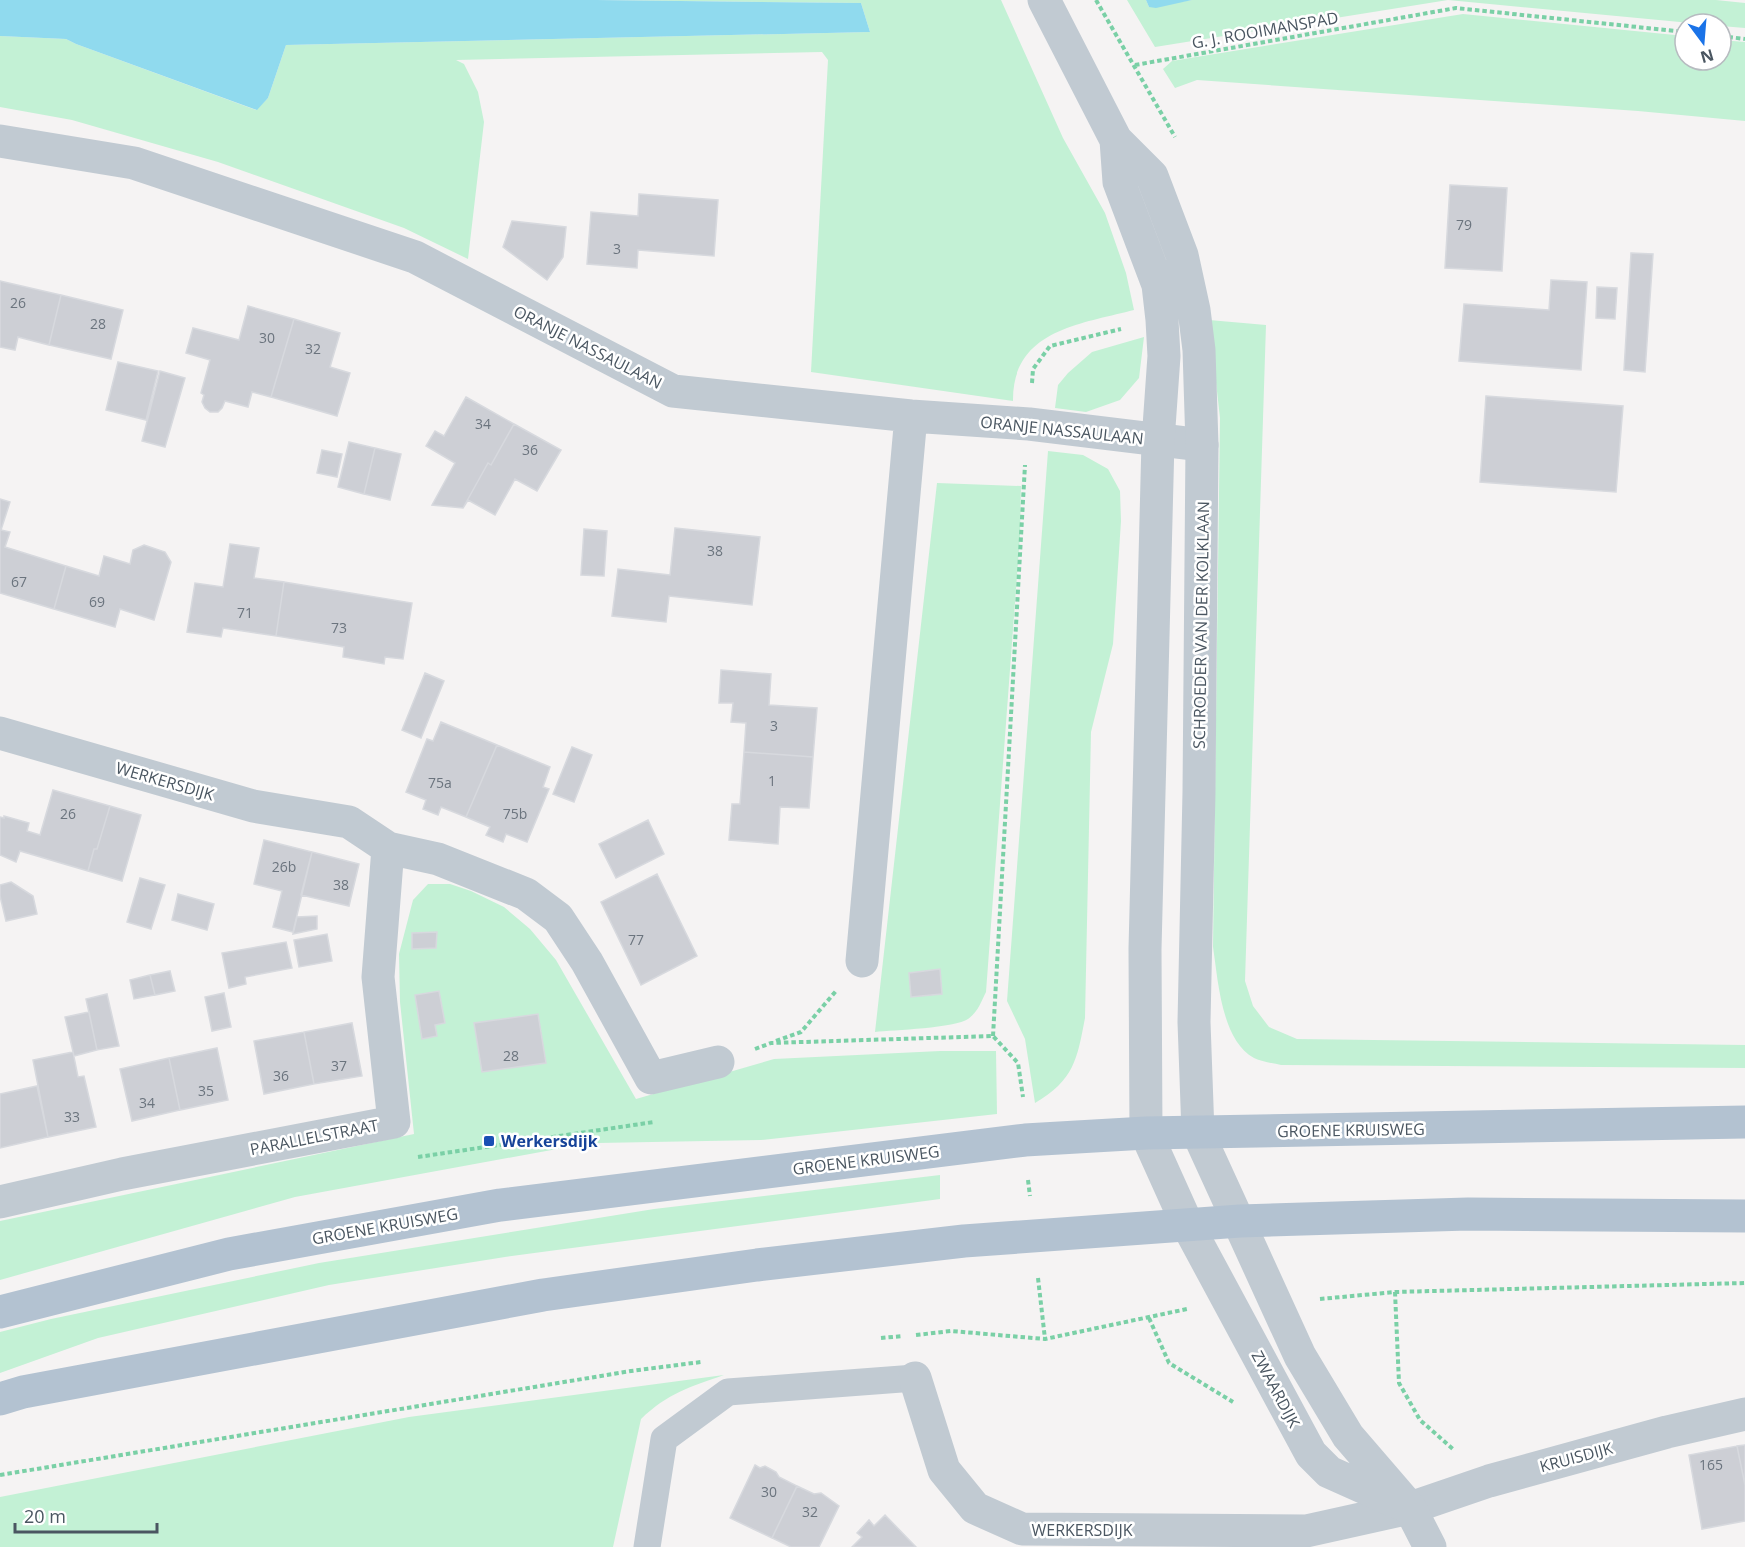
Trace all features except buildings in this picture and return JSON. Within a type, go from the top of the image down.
[{"type":"main road","name":"GROENE KRUISWEG","points":[[0,1312],[229,1254],[500,1205],[1025,1140],[1146,1133],[1745,1122]]},
{"type":"main road","points":[[0,1399],[34,1390],[543,1295],[757,1265],[964,1241],[1240,1221],[1468,1214],[1745,1216]]},
{"type":"street","name":"SCHROEDER VAN DER KOLKLAAN","points":[[1044,0],[1116,140],[1152,176],[1182,255],[1194,309],[1199,350],[1202,445],[1199,803],[1194,1022],[1198,1133]]},
{"type":"street","name":"SCHROEDER VAN DER KOLKLAAN","points":[[1116,140],[1119,182],[1158,285],[1164,356],[1158,441],[1145,958],[1146,1133]]},
{"type":"street","name":"ORANJE NASSAULAAN","points":[[0,141],[135,163],[415,257],[673,391],[911,416],[1029,424],[1202,445]]},
{"type":"street","points":[[862,961],[911,416]]},
{"type":"street","name":"WERKERSDIJK","points":[[0,733],[253,806],[348,822],[388,848],[438,859],[526,894],[558,918],[587,962],[651,1078],[718,1062]]},
{"type":"street","name":"PARALLELSTRAAT","points":[[0,1202],[122,1174],[394,1122],[378,977],[388,848]]},
{"type":"street","name":"ZWAARDIJK","points":[[1146,1133],[1187,1224],[1311,1454],[1329,1472],[1410,1508]]},
{"type":"street","points":[[1198,1133],[1300,1356],[1348,1436],[1410,1508],[1430,1547]]},
{"type":"street","name":"WERKERSDIJK","points":[[915,1378],[944,1470],[975,1508],[1022,1529],[1308,1536],[1410,1508]]},
{"type":"street","name":"KRUISDIJK","points":[[1410,1508],[1489,1481],[1667,1432],[1745,1414]]},
{"type":"lane","name":"WERKERSDIJK","points":[[647,1547],[664,1438],[728,1392],[915,1378]]},
{"type":"path","name":"G. J. ROOIMANSPAD","points":[[1096,0],[1135,65],[1456,8],[1673,31]]},
{"type":"path","points":[[771,1043],[993,1036],[1025,468]]},
{"type":"path","points":[[718,1062],[801,1032],[862,961]]},
{"type":"path","points":[[394,1122],[405,1159],[659,1121]]},
{"type":"path","points":[[1277,1303],[1395,1292],[1745,1283]]},
{"type":"path","points":[[1395,1292],[1399,1383],[1420,1420],[1489,1481]]},
{"type":"path","points":[[881,1338],[951,1331],[1045,1339],[1199,1306],[1231,1305]]},
{"type":"path","points":[[1149,1318],[1169,1363],[1239,1406]]},
{"type":"path","points":[[0,1475],[703,1361]]},
{"type":"green space","points":[[597,0],[1001,0],[1063,138],[1105,213],[1126,273],[1134,310],[1072,326],[1053,334],[1037,345],[1024,359],[1016,377],[1013,401],[811,372],[828,60],[822,52],[456,60],[464,64],[478,92],[484,122],[468,259],[404,228],[218,162],[72,120],[0,107],[0,36],[66,39],[256,110],[268,98],[286,45],[870,32],[861,3]]},
{"type":"green space","points":[[1127,0],[1146,0],[1149,7],[1192,0],[1448,0],[1155,47]]},
{"type":"green space","points":[[1448,0],[1716,0],[1745,3],[1745,28],[1733,27],[1733,12],[1673,12],[1673,21]]},
{"type":"green space","points":[[1463,14],[1673,35],[1673,72],[1733,72],[1733,41],[1745,42],[1745,121],[1638,111],[1197,80],[1175,88],[1163,69],[1172,61]]},
{"type":"green space","points":[[1209,320],[1266,325],[1245,981],[1253,1006],[1269,1027],[1297,1039],[1745,1045],[1745,1068],[1281,1065],[1254,1058],[1234,1038],[1219,991],[1213,947],[1220,418]]},
{"type":"green space","points":[[1144,337],[1139,378],[1120,400],[1086,412],[1055,408],[1058,385],[1092,352]]},
{"type":"green space","points":[[1048,451],[1083,455],[1108,469],[1120,491],[1121,521],[1113,644],[1091,732],[1085,1018],[1072,1068],[1058,1086],[1035,1103],[1025,1039],[1007,1001]]},
{"type":"green space","points":[[937,483],[1021,486],[1020,535],[986,992],[974,1013],[961,1022],[938,1027],[875,1032]]},
{"type":"green space","points":[[428,884],[450,884],[471,891],[504,907],[530,929],[556,960],[636,1099],[774,1059],[940,1051],[996,1051],[997,1114],[761,1140],[598,1143],[568,1147],[295,1197],[0,1280],[0,1221],[414,1134],[400,1002],[399,954],[413,900]]},
{"type":"green space","points":[[940,1175],[940,1199],[505,1257],[329,1285],[98,1338],[0,1373],[0,1332],[51,1319],[319,1263],[654,1209]]},
{"type":"green space","points":[[724,1375],[670,1397],[641,1419],[613,1547],[0,1547],[0,1497],[409,1417]]},
{"type":"water","points":[[0,0],[597,0],[861,3],[870,32],[286,45],[268,98],[257,110],[66,39],[0,36]]},
{"type":"water","points":[[1146,0],[1192,0],[1156,8],[1149,7]]},
{"type":"place","name":"Werkersdijk","points":[[489,1141]]}]
